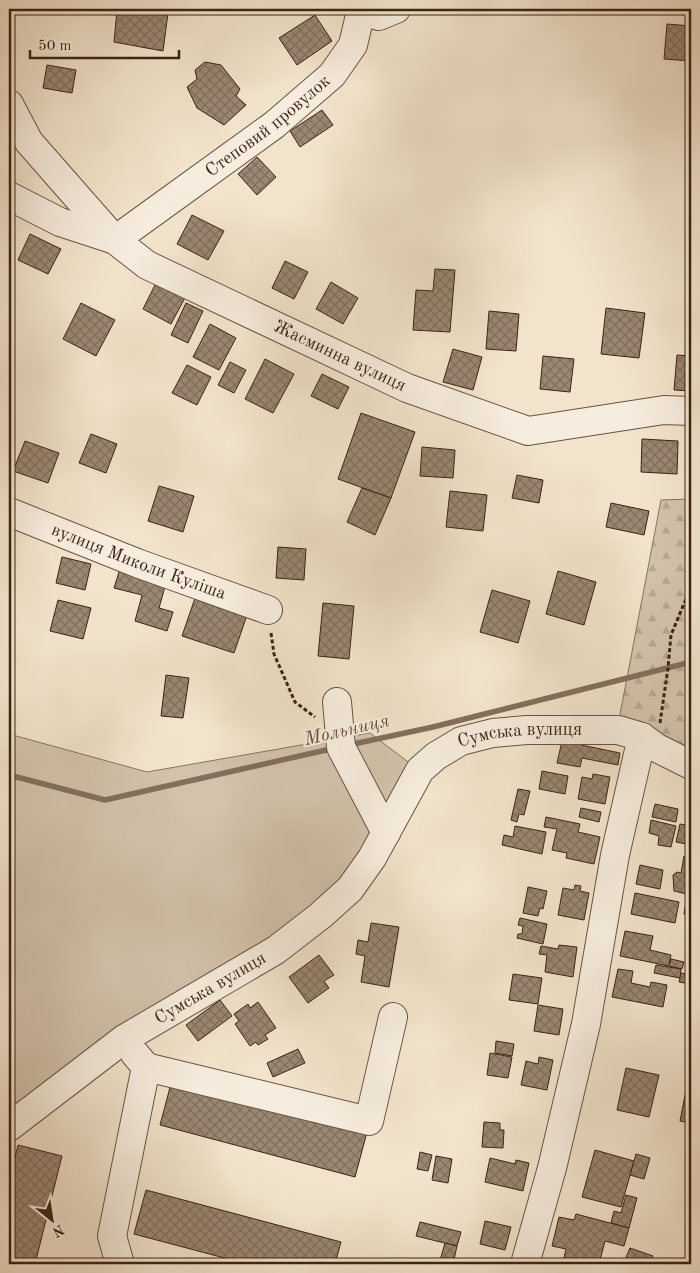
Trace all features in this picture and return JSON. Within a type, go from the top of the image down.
[{"type":"street","name":"Степовий провулок","points":[[114,240],[274,125],[332,75],[353,45],[360,10],[379,16],[396,9]]},
{"type":"street","points":[[9,104],[29,142],[114,240]]},
{"type":"street","name":"Жасминна вулиця","points":[[9,196],[60,222],[114,240],[147,265],[407,388],[528,431],[664,410],[691,412]]},
{"type":"street","name":"вулиця Миколи Куліша","points":[[9,512],[137,564],[268,610]]},
{"type":"street","points":[[337,702],[342,747],[386,833]]},
{"type":"street","name":"Сумська вулиця","points":[[9,1127],[124,1039],[276,950],[320,916],[350,889],[372,858],[420,770],[436,756],[461,741],[493,734],[527,730],[618,730],[649,742],[691,765]]},
{"type":"street","points":[[525,1264],[552,1168],[586,1024],[615,854],[649,742]]},
{"type":"street","points":[[124,1039],[146,1068],[369,1121],[393,1017]]},
{"type":"street","points":[[120,1264],[112,1236],[146,1068]]},
{"type":"path","points":[[649,742],[668,668],[671,635],[691,587]]},
{"type":"path","points":[[268,610],[274,654],[295,702],[340,737]]},
{"type":"green space","points":[[691,499],[691,765],[617,730],[661,500]]},
{"type":"green space","points":[[370,733],[420,771],[350,889],[9,1118],[9,734],[147,772]]},
{"type":"building","points":[[117,10],[168,13],[163,51],[114,42]]},
{"type":"building","points":[[315,15],[332,41],[297,65],[279,38]]},
{"type":"building","points":[[667,24],[691,26],[691,61],[664,59]]},
{"type":"building","points":[[205,62],[221,65],[240,89],[236,96],[246,105],[224,125],[197,108],[187,87],[197,79],[195,70]]},
{"type":"building","points":[[47,65],[76,70],[72,93],[43,88]]},
{"type":"building","points":[[322,110],[333,125],[300,147],[290,131]]},
{"type":"building","points":[[257,157],[276,177],[257,195],[238,174]]},
{"type":"building","points":[[192,215],[224,231],[208,260],[177,244]]},
{"type":"building","points":[[30,234],[61,249],[48,274],[18,260]]},
{"type":"building","points":[[285,261],[308,272],[294,299],[272,288]]},
{"type":"building","points":[[435,269],[455,270],[450,332],[413,330],[416,290],[433,291]]},
{"type":"building","points":[[157,281],[186,296],[171,324],[143,309]]},
{"type":"building","points":[[331,282],[358,298],[343,324],[316,309]]},
{"type":"building","points":[[81,303],[115,320],[96,356],[63,339]]},
{"type":"building","points":[[186,303],[203,311],[188,343],[171,335]]},
{"type":"building","points":[[606,308],[645,313],[639,358],[601,354]]},
{"type":"building","points":[[489,311],[519,314],[516,351],[486,349]]},
{"type":"building","points":[[210,324],[236,338],[219,370],[193,357]]},
{"type":"building","points":[[453,349],[482,357],[473,390],[443,382]]},
{"type":"building","points":[[677,355],[691,356],[691,391],[674,390]]},
{"type":"building","points":[[543,356],[574,359],[570,392],[540,389]]},
{"type":"building","points":[[265,359],[294,374],[273,413],[245,399]]},
{"type":"building","points":[[230,362],[246,370],[234,393],[218,385]]},
{"type":"building","points":[[187,365],[211,377],[197,405],[172,393]]},
{"type":"building","points":[[322,374],[349,387],[338,409],[311,396]]},
{"type":"building","points":[[361,413],[415,432],[391,498],[338,479]]},
{"type":"building","points":[[91,434],[117,444],[106,473],[79,463]]},
{"type":"building","points":[[642,439],[678,441],[677,474],[641,472]]},
{"type":"building","points":[[25,441],[59,453],[48,483],[13,471]]},
{"type":"building","points":[[422,447],[455,450],[453,478],[420,476]]},
{"type":"building","points":[[517,475],[543,480],[539,503],[512,498]]},
{"type":"building","points":[[159,486],[194,496],[183,532],[148,521]]},
{"type":"building","points":[[362,488],[391,498],[375,535],[347,522]]},
{"type":"building","points":[[450,491],[487,495],[483,531],[446,527]]},
{"type":"building","points":[[611,503],[649,511],[644,535],[606,527]]},
{"type":"building","points":[[278,547],[306,549],[304,580],[276,578]]},
{"type":"building","points":[[62,557],[91,564],[85,590],[56,583]]},
{"type":"building","points":[[120,569],[166,583],[159,608],[173,612],[167,631],[135,621],[142,595],[114,588]]},
{"type":"building","points":[[558,571],[596,582],[584,625],[546,614]]},
{"type":"building","points":[[492,590],[530,601],[518,643],[480,632]]},
{"type":"building","points":[[195,598],[247,615],[234,653],[182,636]]},
{"type":"building","points":[[58,600],[91,608],[83,639],[50,631]]},
{"type":"building","points":[[323,603],[354,606],[349,659],[318,656]]},
{"type":"building","points":[[166,675],[189,678],[183,718],[161,716]]},
{"type":"building","points":[[562,741],[620,753],[618,765],[582,758],[580,767],[557,763]]},
{"type":"building","points":[[542,771],[568,776],[565,794],[539,789]]},
{"type":"building","points":[[593,774],[610,777],[605,804],[578,799],[582,777],[592,779]]},
{"type":"building","points":[[518,789],[530,791],[524,815],[519,814],[517,822],[511,820]]},
{"type":"building","points":[[655,804],[678,809],[676,822],[652,817]]},
{"type":"building","points":[[581,808],[601,812],[599,822],[579,817]]},
{"type":"building","points":[[546,817],[580,824],[578,832],[600,837],[594,864],[566,858],[567,853],[552,850],[557,829],[544,827]]},
{"type":"building","points":[[651,820],[676,826],[671,847],[658,845],[659,836],[649,833]]},
{"type":"building","points":[[680,824],[691,826],[691,845],[676,842]]},
{"type":"building","points":[[515,826],[546,832],[542,854],[502,845],[504,835],[513,837]]},
{"type":"building","points":[[684,856],[691,858],[691,895],[674,891],[673,875],[677,872],[681,873]]},
{"type":"building","points":[[640,865],[663,870],[660,889],[636,884]]},
{"type":"building","points":[[575,885],[581,886],[580,891],[589,893],[584,920],[558,915],[563,888],[574,890]]},
{"type":"building","points":[[528,887],[547,891],[543,909],[540,908],[538,916],[523,913]]},
{"type":"building","points":[[635,893],[679,902],[675,923],[631,914]]},
{"type":"building","points":[[686,902],[691,903],[691,915],[684,914]]},
{"type":"building","points":[[520,918],[547,924],[543,944],[517,938],[518,934],[522,934],[523,926],[518,925]]},
{"type":"building","points":[[371,923],[399,927],[389,987],[361,982],[365,956],[356,954],[358,940],[368,942]]},
{"type":"building","points":[[625,931],[653,936],[650,950],[671,955],[669,966],[620,956]]},
{"type":"building","points":[[559,945],[577,947],[573,977],[545,972],[547,955],[539,954],[541,946],[558,949]]},
{"type":"building","points":[[319,955],[334,975],[324,981],[329,988],[308,1003],[289,977]]},
{"type":"building","points":[[671,959],[684,962],[682,969],[669,966]]},
{"type":"building","points":[[656,965],[681,969],[680,978],[654,973]]},
{"type":"building","points":[[618,969],[633,971],[631,983],[650,987],[651,982],[667,985],[663,1007],[612,997]]},
{"type":"building","points":[[681,973],[691,975],[691,984],[679,982]]},
{"type":"building","points":[[513,974],[542,978],[538,1004],[509,1000]]},
{"type":"building","points":[[220,1000],[232,1016],[198,1041],[186,1025]]},
{"type":"building","points":[[258,1002],[276,1028],[265,1035],[268,1039],[258,1045],[256,1042],[250,1046],[235,1024],[239,1021],[234,1014],[248,1004],[250,1008]]},
{"type":"building","points":[[538,1005],[563,1009],[559,1035],[534,1031]]},
{"type":"building","points":[[496,1041],[514,1044],[512,1056],[495,1053]]},
{"type":"building","points":[[298,1049],[305,1063],[273,1077],[267,1063]]},
{"type":"building","points":[[490,1053],[512,1057],[508,1078],[487,1075]]},
{"type":"building","points":[[539,1057],[553,1060],[547,1090],[521,1085],[526,1061],[538,1064]]},
{"type":"building","points":[[626,1068],[659,1075],[649,1117],[617,1110]]},
{"type":"building","points":[[172,1080],[367,1132],[355,1177],[160,1125]]},
{"type":"building","points":[[686,1090],[691,1091],[691,1123],[680,1121]]},
{"type":"building","points":[[484,1122],[500,1123],[500,1130],[504,1130],[503,1148],[482,1147]]},
{"type":"building","points":[[18,1145],[62,1156],[35,1264],[9,1264],[9,1181]]},
{"type":"building","points":[[595,1150],[634,1161],[621,1207],[582,1197]]},
{"type":"building","points":[[420,1152],[432,1155],[428,1171],[417,1169]]},
{"type":"building","points":[[636,1154],[650,1158],[644,1179],[630,1175]]},
{"type":"building","points":[[436,1156],[452,1159],[448,1183],[432,1180]]},
{"type":"building","points":[[490,1158],[515,1164],[516,1160],[529,1163],[523,1191],[485,1182]]},
{"type":"building","points":[[146,1190],[341,1242],[335,1264],[247,1264],[134,1234]]},
{"type":"building","points":[[626,1195],[637,1198],[629,1228],[611,1223],[614,1211],[621,1213]]},
{"type":"building","points":[[576,1214],[629,1228],[624,1246],[605,1241],[599,1264],[587,1264],[564,1258],[566,1249],[552,1246],[559,1217],[574,1220]]},
{"type":"building","points":[[485,1221],[511,1227],[505,1250],[480,1244]]},
{"type":"building","points":[[420,1222],[461,1232],[457,1246],[416,1236]]},
{"type":"building","points":[[445,1243],[457,1246],[453,1264],[439,1264]]},
{"type":"building","points":[[630,1248],[653,1256],[650,1264],[630,1264],[624,1262]]},
{"type":"waterway","name":"Мольниця","points":[[349,745],[433,727],[691,662]]},
{"type":"waterway","name":"Мольниця","points":[[9,775],[105,800],[335,748]]}]
